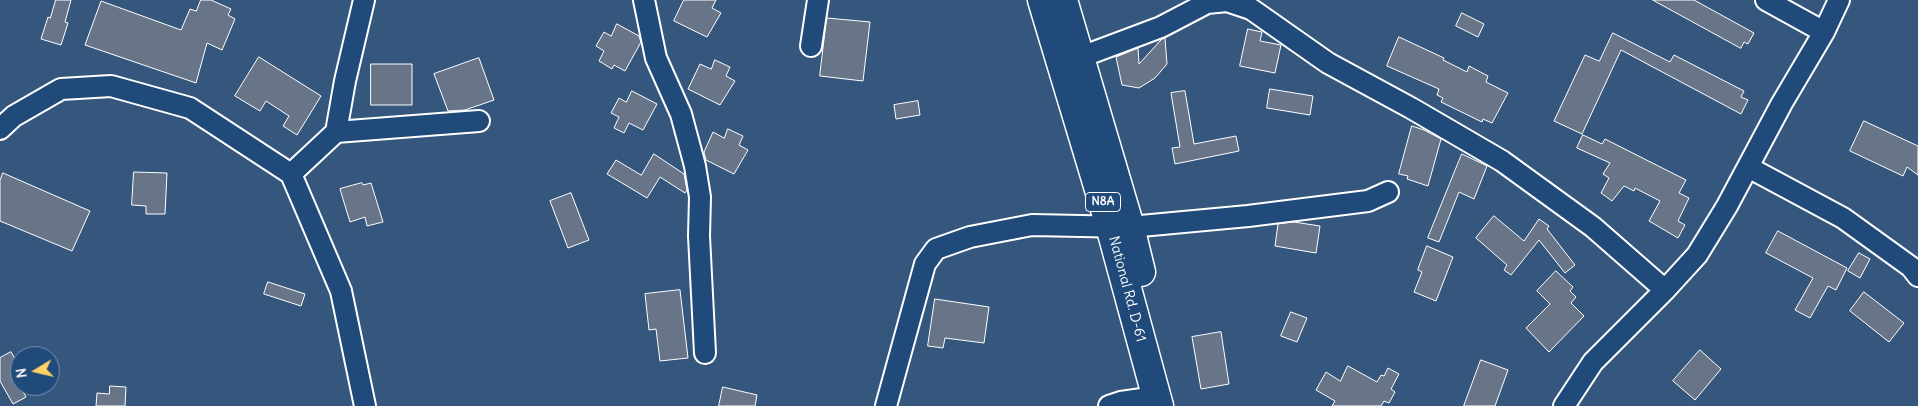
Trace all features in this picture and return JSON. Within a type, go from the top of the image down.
[{"type":"highway","name":"National Rd. D-61","points":[[1042,0],[1120,226],[1146,292],[1164,403]]},
{"type":"highway","name":"National Rd. D-61","points":[[1064,0],[1081,57],[1120,226]]},
{"type":"street","points":[[291,174],[336,132],[345,81],[364,0]]},
{"type":"street","points":[[644,0],[656,58],[681,114],[695,166],[700,197],[699,236],[705,353]]},
{"type":"street","points":[[810,46],[818,0]]},
{"type":"street","points":[[1766,0],[1824,32]]},
{"type":"street","points":[[1564,406],[1593,362],[1697,255],[1727,206],[1782,103],[1824,32],[1839,0]]},
{"type":"street","points":[[1081,57],[1161,27],[1207,3],[1227,1],[1250,9],[1328,63],[1411,108],[1502,161],[1593,227],[1665,290]]},
{"type":"street","points":[[0,129],[14,116],[61,89],[111,86],[190,108],[291,174],[341,291],[364,406]]},
{"type":"street","points":[[336,132],[479,121]]},
{"type":"street","points":[[1748,167],[1843,218],[1911,267],[1918,276]]},
{"type":"street","points":[[886,406],[924,264],[936,249],[970,237],[1032,225],[1120,226],[1248,216],[1368,201],[1388,192]]},
{"type":"street","points":[[1110,406],[1121,402],[1164,403]]},
{"type":"building","points":[[56,0],[71,0],[65,22],[68,23],[61,45],[41,39]]},
{"type":"building","points":[[201,0],[211,0],[231,9],[228,15],[235,19],[222,50],[207,43],[196,83],[85,45],[101,1],[181,30],[190,9],[196,11]]},
{"type":"building","points":[[684,0],[716,0],[712,8],[721,13],[707,37],[674,21]]},
{"type":"building","points":[[1653,0],[1694,0],[1754,33],[1748,44],[1744,42],[1741,48]]},
{"type":"building","points":[[1462,13],[1484,24],[1478,37],[1456,26]]},
{"type":"building","points":[[827,18],[870,22],[863,81],[820,76]]},
{"type":"building","points":[[617,24],[639,36],[641,42],[625,71],[614,65],[612,69],[599,61],[604,51],[596,46],[604,32],[611,36]]},
{"type":"building","points":[[1248,29],[1262,32],[1260,41],[1281,45],[1275,73],[1240,66]]},
{"type":"building","points":[[1613,33],[1670,62],[1674,55],[1744,91],[1741,97],[1748,100],[1741,114],[1621,50],[1582,134],[1554,121],[1585,55],[1599,61]]},
{"type":"building","points":[[1399,37],[1444,58],[1443,60],[1467,72],[1469,66],[1488,76],[1486,82],[1508,93],[1492,123],[1483,119],[1482,122],[1441,102],[1443,98],[1437,95],[1439,89],[1387,66]]},
{"type":"building","points":[[1165,38],[1167,64],[1155,78],[1139,88],[1122,85],[1116,57],[1138,48],[1139,64]]},
{"type":"building","points":[[259,57],[321,96],[297,135],[283,126],[289,116],[266,101],[260,111],[235,96]]},
{"type":"building","points":[[479,58],[494,100],[465,110],[448,111],[434,74]]},
{"type":"building","points":[[715,60],[730,67],[726,76],[735,81],[720,105],[688,89],[700,64],[711,69]]},
{"type":"building","points":[[371,64],[412,64],[412,105],[371,105]]},
{"type":"building","points":[[1270,89],[1313,96],[1310,115],[1267,108]]},
{"type":"building","points":[[632,91],[657,104],[643,130],[629,123],[624,133],[614,128],[619,117],[611,113],[619,98],[626,102]]},
{"type":"building","points":[[1185,91],[1194,144],[1236,136],[1239,151],[1175,164],[1172,148],[1180,147],[1171,93]]},
{"type":"building","points":[[918,101],[920,115],[896,119],[894,105]]},
{"type":"building","points":[[1864,121],[1918,146],[1918,175],[1907,167],[1903,176],[1850,151]]},
{"type":"building","points":[[1412,126],[1441,139],[1428,186],[1407,179],[1408,176],[1399,174]]},
{"type":"building","points":[[728,129],[743,136],[739,145],[748,150],[734,174],[706,160],[704,152],[713,132],[724,138]]},
{"type":"building","points":[[1583,135],[1602,144],[1605,139],[1686,180],[1679,193],[1689,198],[1678,221],[1685,225],[1678,238],[1649,221],[1660,201],[1635,188],[1634,191],[1624,186],[1612,201],[1601,193],[1609,178],[1603,174],[1610,163],[1577,148]]},
{"type":"building","points":[[654,154],[684,174],[687,190],[685,193],[660,177],[647,198],[607,174],[616,160],[641,175]]},
{"type":"building","points":[[1462,154],[1487,166],[1474,199],[1459,192],[1439,242],[1428,238]]},
{"type":"building","points":[[134,172],[167,173],[165,214],[146,214],[146,206],[132,205]]},
{"type":"building","points":[[3,173],[90,211],[72,251],[0,221],[0,181]]},
{"type":"building","points":[[362,183],[363,185],[371,183],[383,222],[367,226],[365,217],[350,222],[340,189]]},
{"type":"building","points":[[571,193],[589,240],[568,248],[550,201]]},
{"type":"building","points":[[1494,216],[1524,241],[1539,219],[1549,226],[1547,229],[1575,265],[1565,273],[1539,240],[1511,275],[1504,270],[1507,265],[1476,238]]},
{"type":"building","points":[[1294,222],[1320,226],[1316,253],[1275,246],[1278,224]]},
{"type":"building","points":[[1778,231],[1847,268],[1836,290],[1828,286],[1810,318],[1795,310],[1813,278],[1766,253]]},
{"type":"building","points":[[1427,246],[1453,257],[1436,301],[1414,292],[1422,272],[1418,270]]},
{"type":"building","points":[[1859,253],[1870,259],[1860,278],[1848,271]]},
{"type":"building","points":[[1556,271],[1573,287],[1570,291],[1576,297],[1571,303],[1584,316],[1549,352],[1526,328],[1550,304],[1537,291]]},
{"type":"building","points":[[268,282],[305,294],[301,306],[264,294]]},
{"type":"building","points":[[680,290],[688,358],[660,361],[656,329],[649,330],[645,294]]},
{"type":"building","points":[[1864,292],[1904,323],[1889,342],[1850,311]]},
{"type":"building","points":[[935,299],[989,307],[984,343],[945,338],[943,348],[928,346]]},
{"type":"building","points":[[1291,312],[1307,318],[1297,342],[1281,336]]},
{"type":"building","points":[[1221,332],[1229,384],[1201,389],[1192,337]]},
{"type":"building","points":[[1700,350],[1721,369],[1695,400],[1673,381]]},
{"type":"building","points":[[10,353],[10,396],[26,397],[13,404],[0,381],[0,358]]},
{"type":"building","points":[[1481,360],[1508,370],[1495,406],[1464,406]]},
{"type":"building","points":[[1348,366],[1377,382],[1381,375],[1384,376],[1388,368],[1399,374],[1391,389],[1395,392],[1389,403],[1384,401],[1381,406],[1332,406],[1335,401],[1316,390],[1326,372],[1340,381]]},
{"type":"building","points":[[110,386],[126,387],[125,406],[96,406],[97,393],[109,394]]},
{"type":"building","points":[[723,387],[757,395],[755,406],[719,406]]}]
